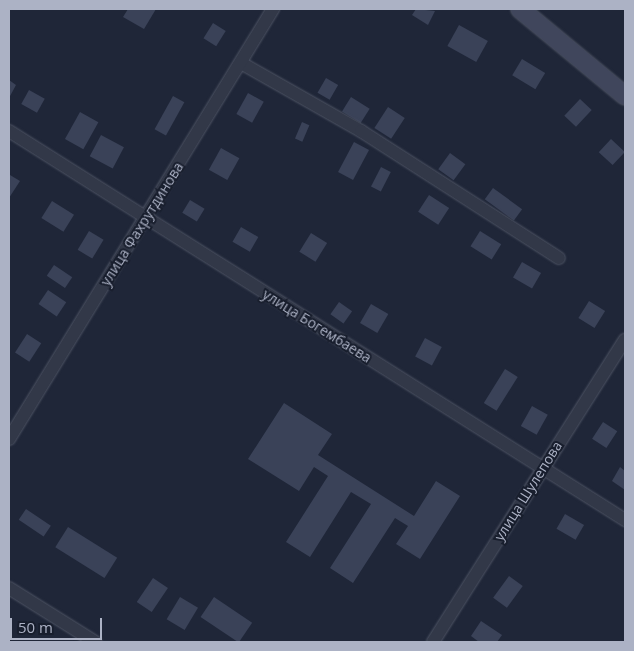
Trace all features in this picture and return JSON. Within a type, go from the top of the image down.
[{"type":"main road","points":[[520,9],[625,96]]},
{"type":"street","name":"улица Фахрутдинова","points":[[9,439],[274,9]]},
{"type":"street","points":[[241,63],[370,136],[559,258]]},
{"type":"street","name":"улица Богембаева","points":[[9,131],[625,520]]},
{"type":"street","name":"улица Шулепова","points":[[433,642],[625,340]]},
{"type":"street","points":[[9,588],[95,642]]},
{"type":"building","points":[[128,9],[156,9],[144,29],[123,17]]},
{"type":"building","points":[[416,9],[435,11],[428,25],[412,15]]},
{"type":"building","points":[[213,23],[226,31],[216,46],[203,38]]},
{"type":"building","points":[[459,25],[488,41],[476,62],[447,46]]},
{"type":"building","points":[[522,59],[545,73],[535,89],[512,75]]},
{"type":"building","points":[[326,78],[338,85],[330,100],[318,93]]},
{"type":"building","points":[[9,80],[16,85],[9,98]]},
{"type":"building","points":[[29,90],[45,99],[37,113],[21,104]]},
{"type":"building","points":[[248,93],[264,102],[252,123],[236,114]]},
{"type":"building","points":[[173,96],[184,102],[166,136],[155,129]]},
{"type":"building","points":[[351,97],[370,109],[361,123],[342,111]]},
{"type":"building","points":[[580,99],[592,110],[576,127],[564,116]]},
{"type":"building","points":[[388,107],[405,118],[391,139],[374,128]]},
{"type":"building","points":[[80,112],[98,122],[83,149],[65,139]]},
{"type":"building","points":[[302,122],[309,125],[302,142],[295,139]]},
{"type":"building","points":[[101,135],[124,147],[113,168],[90,156]]},
{"type":"building","points":[[611,139],[625,152],[613,165],[599,152]]},
{"type":"building","points":[[354,142],[369,150],[353,180],[338,172]]},
{"type":"building","points":[[221,148],[239,158],[227,180],[209,170]]},
{"type":"building","points":[[450,153],[465,164],[454,180],[438,169]]},
{"type":"building","points":[[381,167],[391,172],[381,192],[371,187]]},
{"type":"building","points":[[10,175],[20,181],[9,198],[9,177]]},
{"type":"building","points":[[493,188],[522,209],[514,220],[485,199]]},
{"type":"building","points":[[429,195],[449,208],[438,225],[418,212]]},
{"type":"building","points":[[190,200],[205,209],[197,222],[182,213]]},
{"type":"building","points":[[52,201],[74,215],[63,232],[41,218]]},
{"type":"building","points":[[241,227],[258,237],[250,252],[232,242]]},
{"type":"building","points":[[89,231],[104,240],[92,259],[78,250]]},
{"type":"building","points":[[480,231],[501,244],[492,260],[470,246]]},
{"type":"building","points":[[311,233],[327,243],[315,262],[299,252]]},
{"type":"building","points":[[522,262],[541,273],[532,289],[513,278]]},
{"type":"building","points":[[54,265],[72,277],[65,288],[47,276]]},
{"type":"building","points":[[48,290],[66,302],[57,316],[38,304]]},
{"type":"building","points":[[589,301],[605,311],[595,328],[578,318]]},
{"type":"building","points":[[339,302],[352,311],[344,323],[330,314]]},
{"type":"building","points":[[371,304],[388,314],[377,333],[360,323]]},
{"type":"building","points":[[27,334],[41,343],[29,362],[15,352]]},
{"type":"building","points":[[425,338],[442,347],[432,365],[415,357]]},
{"type":"building","points":[[505,369],[518,377],[497,411],[484,403]]},
{"type":"building","points":[[284,403],[332,434],[318,455],[414,516],[436,481],[460,496],[420,559],[396,544],[408,526],[395,518],[353,583],[330,568],[371,504],[351,492],[310,557],[286,542],[328,476],[314,467],[299,491],[248,459]]},
{"type":"building","points":[[532,406],[548,415],[537,435],[521,426]]},
{"type":"building","points":[[603,422],[617,431],[606,448],[592,439]]},
{"type":"building","points":[[620,467],[625,471],[625,490],[612,481]]},
{"type":"building","points":[[26,509],[51,526],[44,537],[19,520]]},
{"type":"building","points":[[565,514],[584,525],[576,540],[556,529]]},
{"type":"building","points":[[68,527],[117,558],[104,578],[55,547]]},
{"type":"building","points":[[509,576],[523,586],[507,608],[493,598]]},
{"type":"building","points":[[153,578],[168,588],[152,612],[137,602]]},
{"type":"building","points":[[180,597],[198,608],[185,630],[167,619]]},
{"type":"building","points":[[214,597],[252,623],[238,642],[201,617]]},
{"type":"building","points":[[481,621],[502,635],[497,642],[479,642],[471,636]]}]
